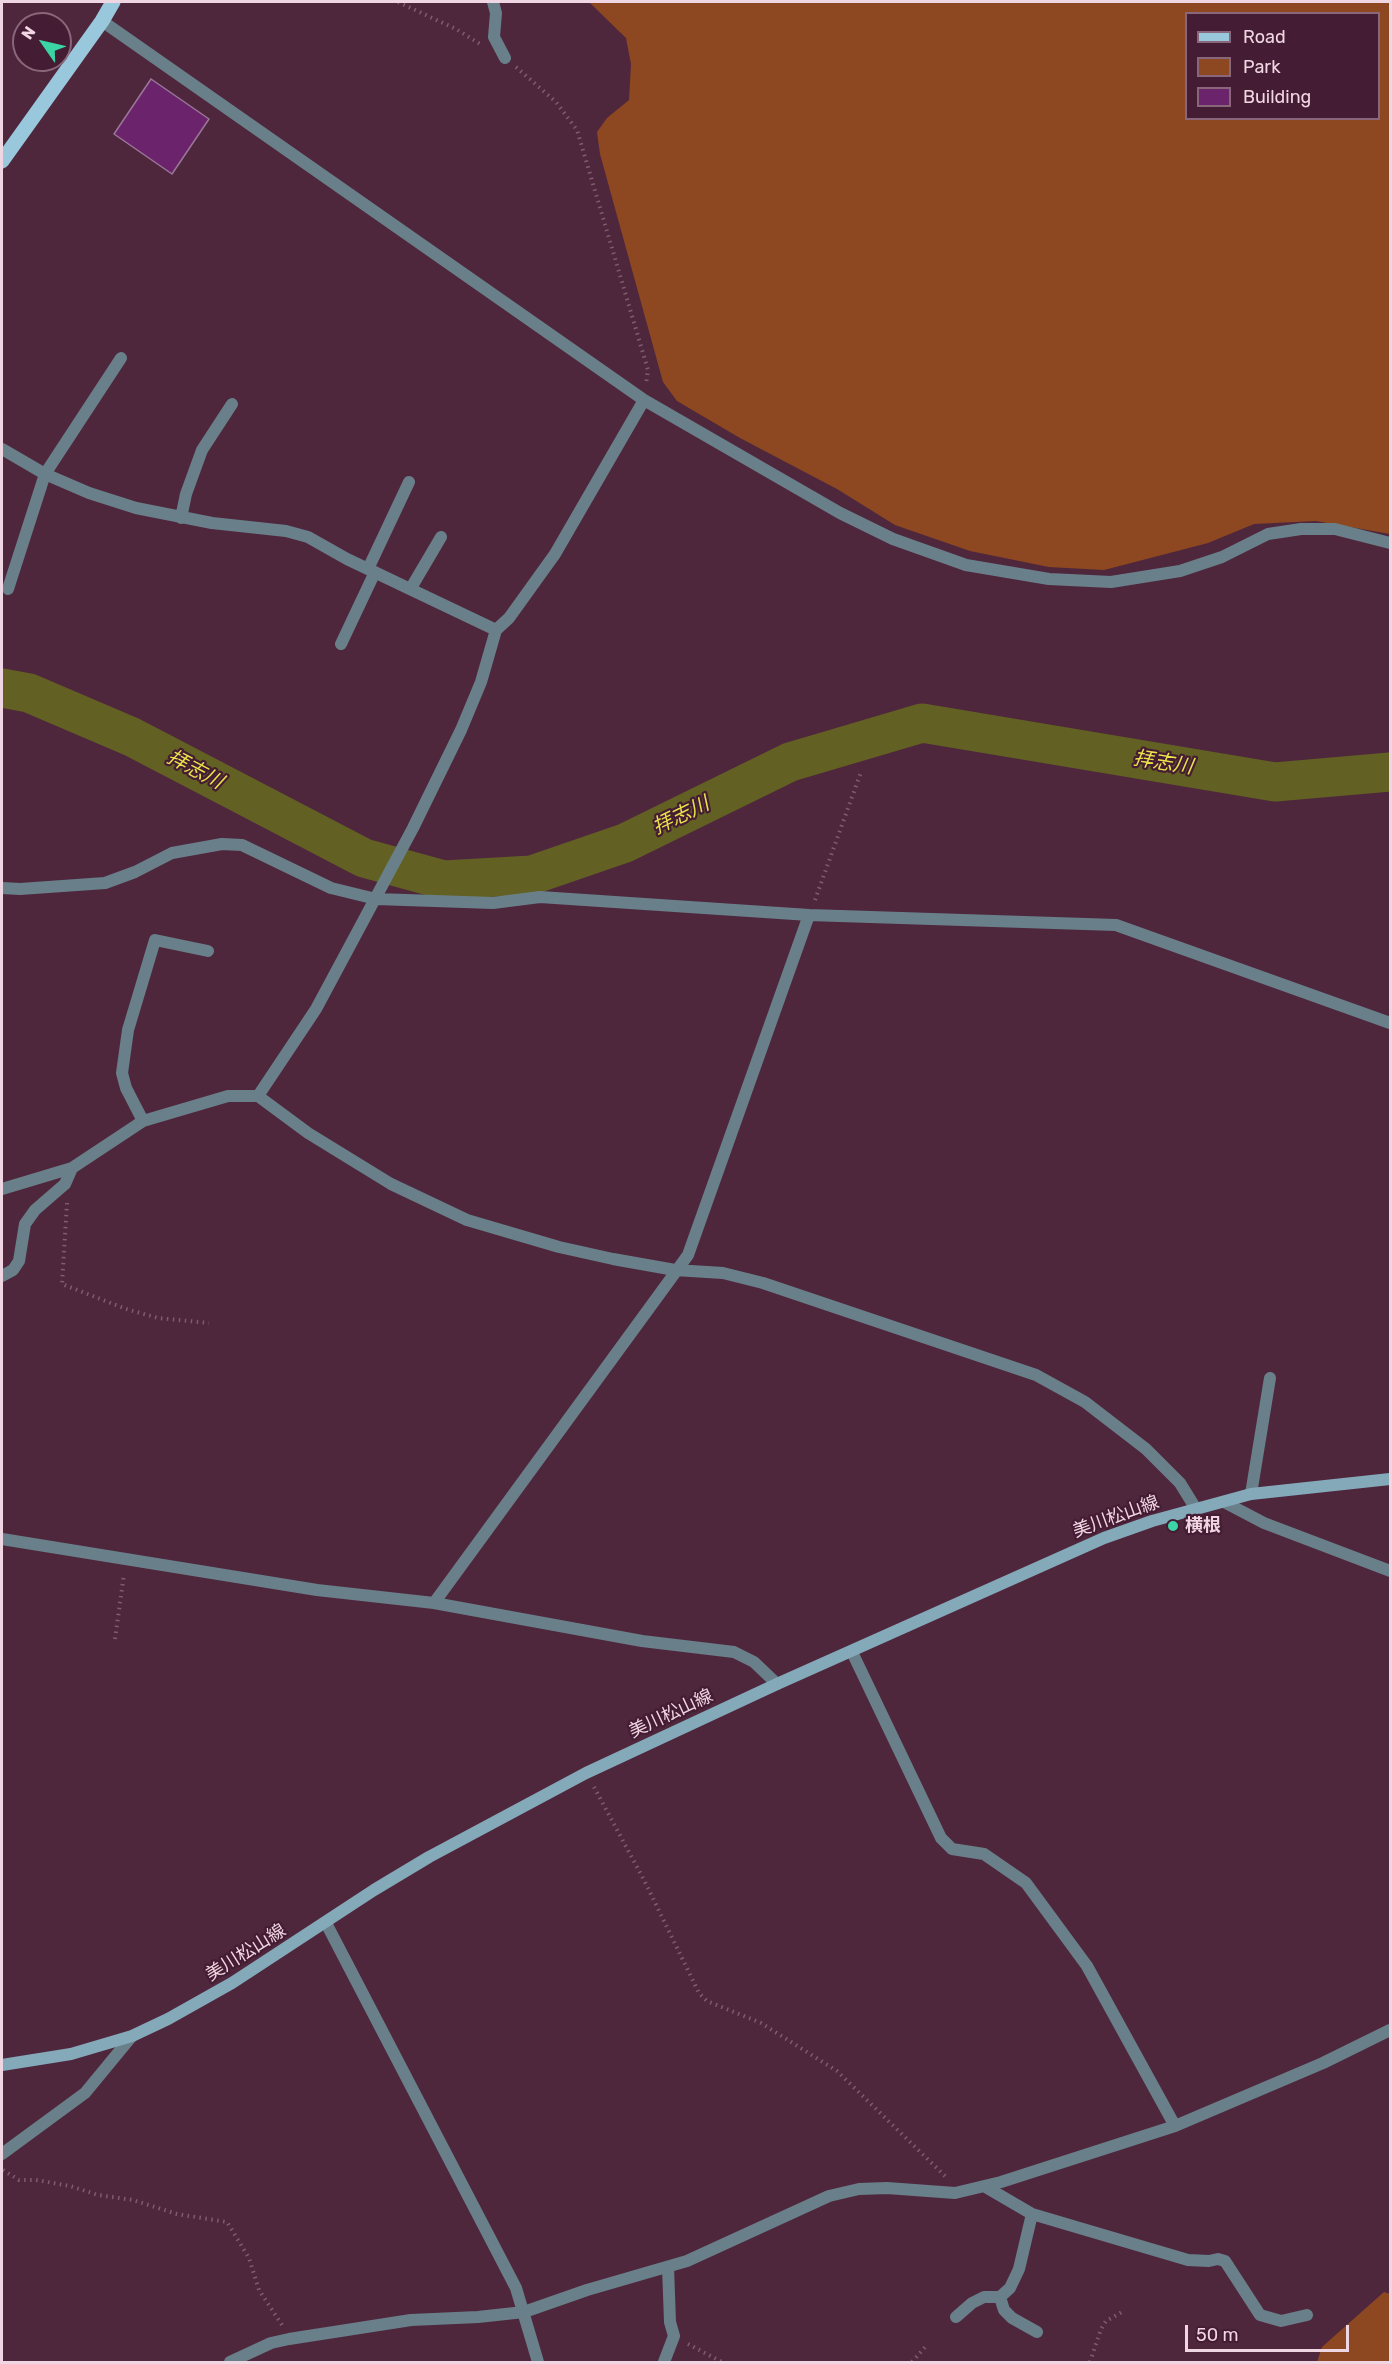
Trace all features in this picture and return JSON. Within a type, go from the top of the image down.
[{"type":"main road","points":[[2,161],[102,21],[112,2]]},
{"type":"main road","name":"美川松山線","points":[[2,2064],[71,2054],[132,2036],[200,2002],[429,1857],[586,1773],[777,1684],[1104,1538],[1251,1494],[1390,1479]]},
{"type":"street","points":[[493,2],[496,13],[494,37],[505,58]]},
{"type":"street","points":[[102,21],[644,400],[840,513],[893,539],[966,565],[1049,579],[1111,582],[1180,570],[1222,557],[1268,534],[1301,529],[1335,530],[1390,543]]},
{"type":"street","points":[[8,590],[45,474],[121,358]]},
{"type":"street","points":[[258,1096],[316,1009],[413,828],[465,721],[481,682],[496,630],[509,618],[555,555],[644,400]]},
{"type":"street","points":[[181,518],[186,494],[202,450],[232,404]]},
{"type":"street","points":[[2,449],[45,474],[99,496],[181,518],[286,531],[308,537],[496,630]]},
{"type":"street","points":[[341,644],[409,482]]},
{"type":"street","points":[[411,588],[441,537]]},
{"type":"street","points":[[2,888],[20,889],[105,883],[135,872],[172,853],[222,844],[242,845],[330,888],[378,894],[493,903],[540,897],[809,915],[1116,925],[1390,1023]]},
{"type":"street","points":[[434,1603],[688,1255],[809,915]]},
{"type":"street","points":[[143,1121],[126,1088],[122,1073],[128,1030],[155,940],[208,951]]},
{"type":"street","points":[[2,1190],[72,1168],[143,1121],[228,1096],[258,1096],[308,1133],[391,1184],[467,1220],[559,1247],[675,1270],[723,1273],[763,1283],[1036,1375],[1084,1402],[1138,1442],[1180,1483],[1196,1509]]},
{"type":"street","points":[[2,1276],[13,1270],[19,1261],[25,1224],[34,1209],[65,1184],[72,1168]]},
{"type":"street","points":[[1251,1494],[1270,1378]]},
{"type":"street","points":[[1224,1502],[1264,1523],[1390,1571]]},
{"type":"street","points":[[2,1539],[317,1590],[434,1603],[642,1641],[734,1652],[754,1662],[777,1684]]},
{"type":"street","points":[[852,1652],[941,1838],[952,1849],[984,1854],[1026,1883],[1088,1966],[1174,2126]]},
{"type":"street","points":[[326,1923],[516,2288],[538,2362]]},
{"type":"street","points":[[230,2362],[271,2343],[289,2339],[411,2320],[477,2318],[524,2312],[587,2290],[687,2261],[829,2196],[859,2189],[886,2188],[955,2193],[984,2186],[1174,2126],[1323,2063],[1390,2030]]},
{"type":"street","points":[[2,2154],[85,2093],[132,2036]]},
{"type":"street","points":[[984,2186],[1032,2214],[1188,2260],[1218,2259],[1230,2267],[1250,2304],[1260,2315],[1281,2321],[1307,2315]]},
{"type":"street","points":[[956,2317],[972,2302],[984,2297],[1000,2297],[1010,2288],[1019,2269],[1032,2214]]},
{"type":"street","points":[[664,2362],[674,2336],[670,2322],[668,2267]]},
{"type":"street","points":[[1000,2297],[1004,2310],[1012,2318],[1037,2332]]},
{"type":"path","points":[[398,2],[456,29],[505,58],[556,102],[577,130],[648,370],[644,400]]},
{"type":"path","points":[[809,915],[861,772]]},
{"type":"path","points":[[65,1184],[68,1198],[62,1284],[126,1309],[158,1318],[209,1323]]},
{"type":"path","points":[[116,1639],[126,1559]]},
{"type":"path","points":[[586,1773],[644,1880],[699,1993],[707,2001],[761,2023],[837,2071],[944,2175],[955,2193]]},
{"type":"path","points":[[2,2169],[19,2180],[36,2180],[70,2186],[98,2195],[133,2200],[177,2214],[227,2222],[249,2258],[259,2290],[289,2339]]},
{"type":"path","points":[[1090,2362],[1106,2321],[1122,2313]]},
{"type":"path","points":[[674,2336],[722,2362]]},
{"type":"path","points":[[912,2362],[927,2345]]},
{"type":"green space","points":[[589,2],[1390,2],[1390,534],[1316,521],[1254,524],[1208,543],[1104,570],[1049,567],[970,551],[895,525],[837,489],[740,438],[677,401],[663,382],[600,154],[597,132],[607,118],[629,100],[631,64],[626,38]]},
{"type":"green space","points":[[1384,2292],[1390,2294],[1390,2362],[1317,2362],[1322,2347]]},
{"type":"building","points":[[151,79],[209,119],[172,174],[114,134]]},
{"type":"waterway","name":"拝志川","points":[[2,688],[29,693],[132,737],[364,858],[444,880],[532,875],[625,843],[790,762],[922,723],[1275,782],[1390,772]]},
{"type":"place","name":"横根","points":[[1173,1526]]}]
